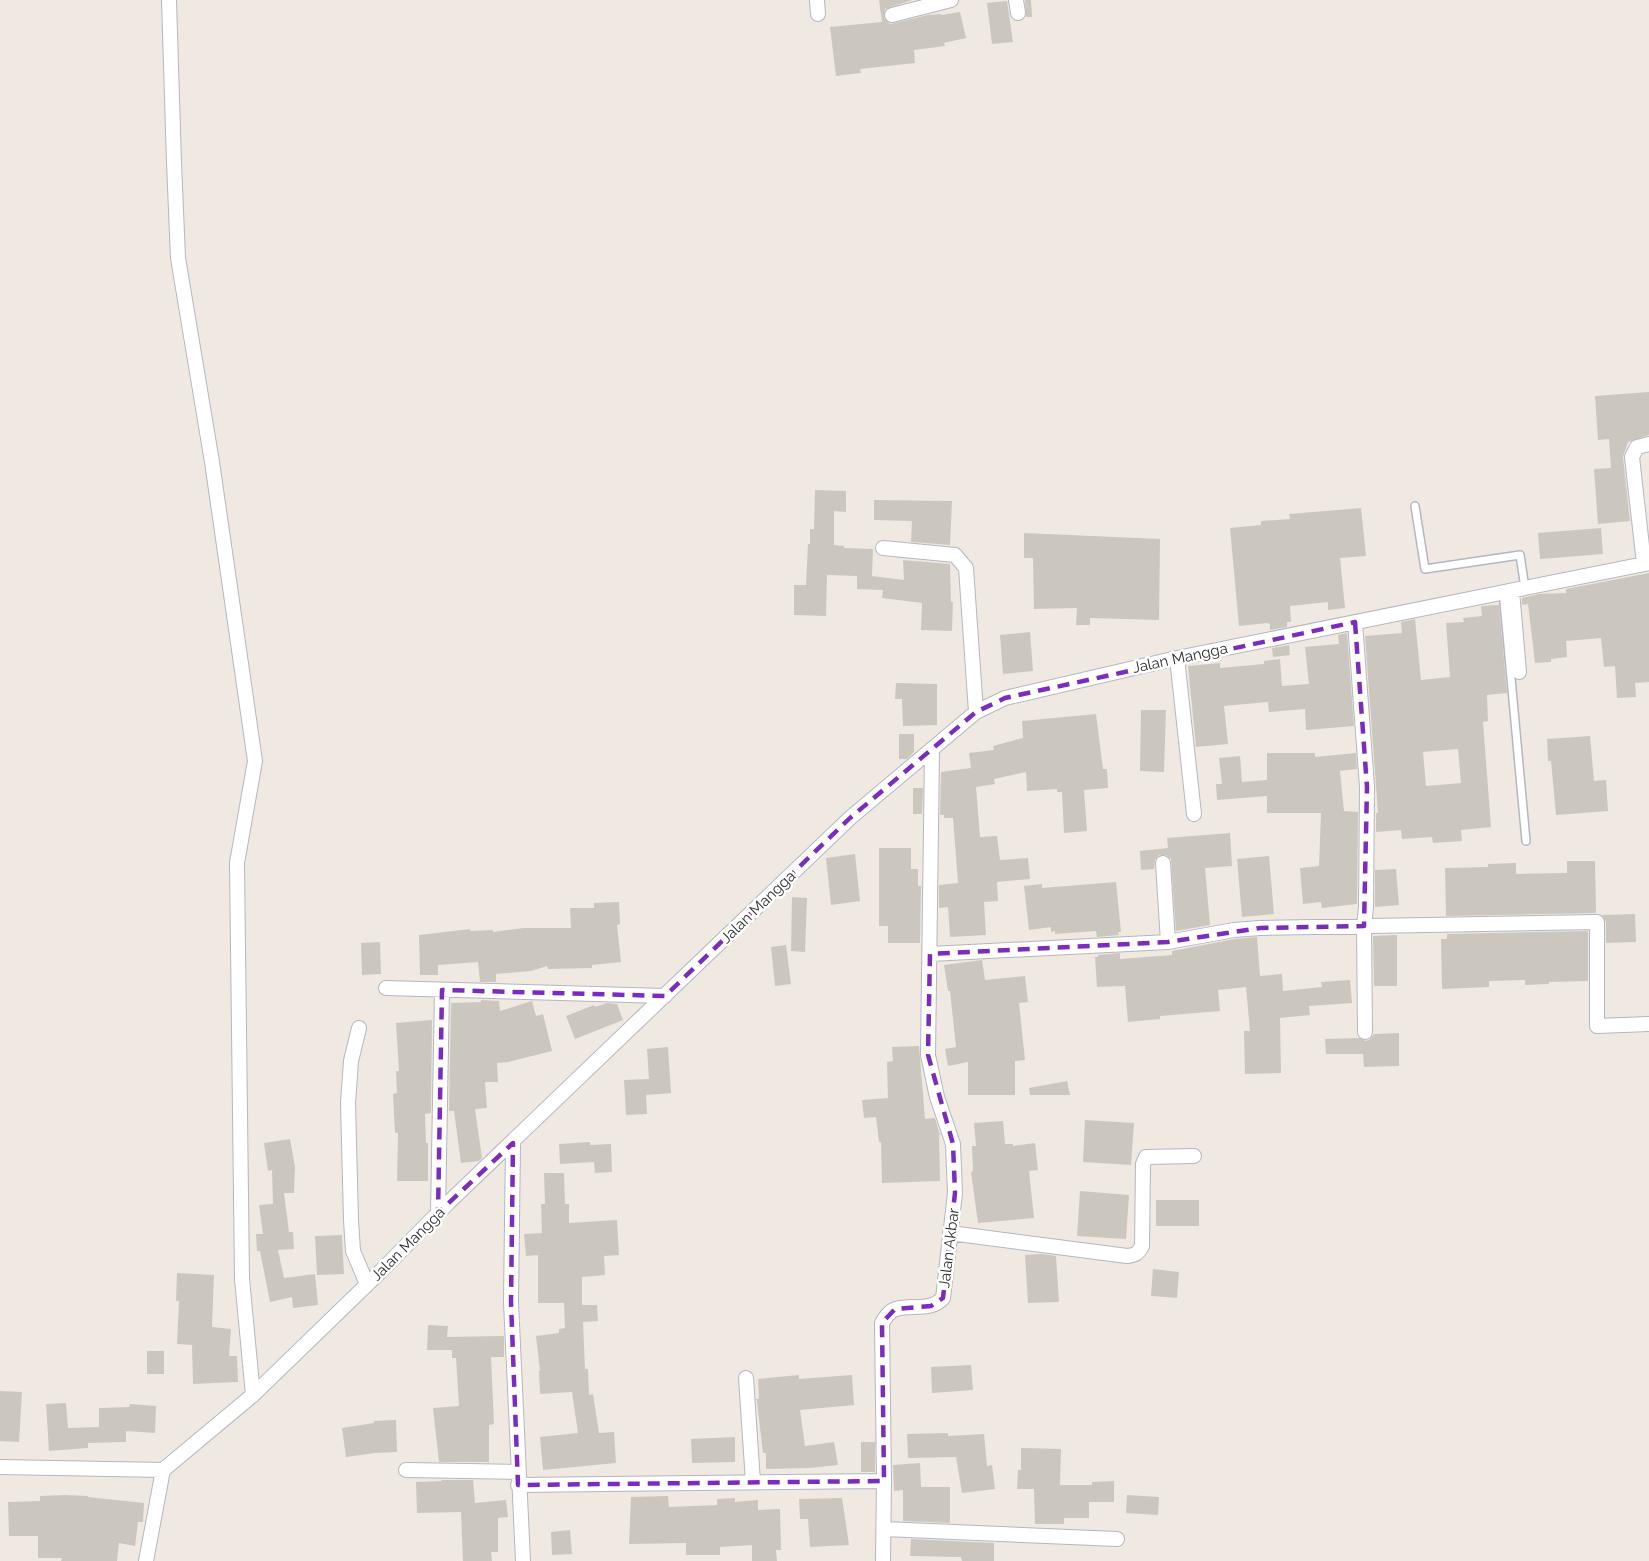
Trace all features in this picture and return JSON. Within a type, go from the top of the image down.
[{"type":"street","points":[[170,0],[178,258],[212,462],[255,761],[237,863],[242,1279],[253,1395]]},
{"type":"street","points":[[892,15],[951,0]]},
{"type":"street","points":[[1646,563],[1632,457],[1637,447],[1649,444]]},
{"type":"street","points":[[883,548],[955,555],[960,558],[966,568],[976,712]]},
{"type":"street","name":"Jalan Mangga","points":[[163,1470],[253,1395],[438,1213],[849,818],[976,712],[1005,699],[1177,658],[1646,563]]},
{"type":"street","points":[[1513,590],[1518,672]]},
{"type":"street","points":[[1354,622],[1367,776],[1364,926],[1365,1032]]},
{"type":"street","points":[[1177,658],[1194,814]]},
{"type":"street","name":"Jalan Akbar","points":[[883,1561],[882,1323],[895,1309],[931,1306],[938,1304],[943,1298],[955,1193],[953,1144],[937,1096],[928,1056],[932,751]]},
{"type":"street","points":[[1163,863],[1168,942]]},
{"type":"street","points":[[930,954],[1168,942],[1234,930],[1597,922],[1597,1026],[1649,1024]]},
{"type":"street","points":[[386,988],[665,996]]},
{"type":"street","points":[[438,1213],[442,990]]},
{"type":"street","points":[[359,1028],[351,1061],[348,1103],[351,1220],[353,1251],[367,1284]]},
{"type":"street","points":[[513,1143],[511,1302],[523,1561]]},
{"type":"street","points":[[951,1233],[1127,1256],[1135,1255],[1142,1246],[1143,1164],[1146,1157],[1194,1156]]},
{"type":"street","points":[[746,1378],[753,1482]]},
{"type":"street","points":[[0,1467],[163,1470],[146,1561]]},
{"type":"street","points":[[406,1470],[518,1478],[753,1482],[884,1481]]},
{"type":"street","points":[[884,1529],[1117,1539]]},
{"type":"lane","points":[[1415,506],[1425,569],[1520,555],[1513,590],[1526,841]]},
{"type":"highlighted area","points":[[1355,622],[1367,787],[1364,926],[1260,928],[1168,942],[930,954],[928,1055],[953,1144],[955,1193],[943,1298],[931,1306],[895,1309],[882,1323],[884,1481],[518,1485],[511,1302],[513,1143],[438,1213],[442,990],[665,996],[850,818],[976,712],[1005,698]]},
{"type":"building","points":[[879,0],[912,0],[885,9],[884,18],[890,24],[928,15],[960,12],[966,38],[944,43],[945,46],[914,50],[915,63],[860,69],[861,73],[836,76],[830,27],[882,22]]},
{"type":"building","points":[[1025,0],[1031,0],[1032,17],[1026,17]]},
{"type":"building","points":[[1007,1],[1013,42],[992,44],[987,3]]},
{"type":"building","points":[[1649,392],[1649,435],[1628,442],[1623,457],[1630,521],[1598,524],[1594,469],[1611,468],[1609,439],[1598,440],[1595,396]]},
{"type":"building","points":[[815,490],[846,491],[846,512],[834,511],[834,545],[844,546],[844,548],[873,549],[872,576],[904,580],[903,560],[950,564],[951,602],[953,602],[952,631],[921,630],[922,603],[882,598],[883,590],[857,589],[857,576],[827,575],[826,616],[794,615],[794,585],[806,585],[810,529],[814,529]]},
{"type":"building","points":[[874,500],[952,501],[950,545],[911,542],[912,521],[874,520]]},
{"type":"building","points":[[1361,508],[1366,556],[1340,558],[1345,608],[1328,610],[1328,602],[1290,606],[1291,622],[1287,622],[1287,627],[1270,630],[1270,624],[1267,623],[1239,626],[1230,528],[1261,525],[1261,521],[1290,519],[1289,514]]},
{"type":"building","points":[[1601,528],[1603,554],[1540,559],[1538,533]]},
{"type":"building","points":[[1024,533],[1160,539],[1159,620],[1090,618],[1090,625],[1076,625],[1077,608],[1034,609],[1033,558],[1024,558]]},
{"type":"building","points":[[1649,573],[1649,682],[1635,683],[1636,697],[1617,698],[1615,666],[1604,667],[1601,638],[1566,641],[1567,657],[1551,659],[1551,662],[1535,663],[1528,604],[1522,605],[1522,598],[1539,594],[1566,593],[1566,589]]},
{"type":"building","points":[[1499,605],[1507,693],[1487,695],[1488,721],[1483,722],[1491,827],[1461,830],[1462,841],[1433,843],[1432,837],[1402,839],[1401,830],[1376,832],[1376,813],[1378,813],[1365,636],[1402,633],[1401,622],[1415,619],[1421,680],[1450,677],[1446,623],[1464,622],[1463,618],[1482,616],[1481,606]],"holes":[[[1458,749],[1461,783],[1426,786],[1423,752]]]},
{"type":"building","points":[[1030,632],[1033,671],[1003,674],[1000,635]]},
{"type":"building","points":[[1347,633],[1354,726],[1306,730],[1305,709],[1269,712],[1268,702],[1224,706],[1228,744],[1196,747],[1188,666],[1220,663],[1220,668],[1264,664],[1264,661],[1280,659],[1282,686],[1309,684],[1305,647],[1339,644],[1338,635]]},
{"type":"building","points":[[1289,645],[1290,655],[1273,657],[1272,648]]},
{"type":"building","points":[[896,683],[937,684],[937,725],[903,726],[902,699],[895,699]]},
{"type":"building","points":[[1141,710],[1166,710],[1164,772],[1140,771]]},
{"type":"building","points":[[1096,714],[1103,769],[1107,769],[1108,788],[1084,790],[1087,831],[1064,833],[1062,792],[1057,792],[1057,789],[1027,791],[1026,772],[994,779],[995,784],[976,787],[980,837],[997,836],[1000,860],[1028,858],[1030,879],[997,882],[998,901],[984,902],[986,935],[950,937],[948,907],[939,908],[939,885],[958,883],[953,818],[944,818],[944,815],[940,815],[941,772],[971,768],[969,753],[994,750],[993,746],[1023,738],[1022,721]]},
{"type":"building","points":[[899,734],[914,734],[914,752],[907,759],[899,759]]},
{"type":"building","points":[[1590,736],[1594,781],[1606,780],[1608,811],[1556,815],[1547,739]]},
{"type":"building","points":[[1267,753],[1315,753],[1315,757],[1356,753],[1357,769],[1340,771],[1344,811],[1358,812],[1357,904],[1322,908],[1321,902],[1303,904],[1300,868],[1319,866],[1321,813],[1267,813],[1267,796],[1217,800],[1216,784],[1222,784],[1219,758],[1240,756],[1242,782],[1267,780]]},
{"type":"building","points":[[913,788],[923,788],[922,814],[913,814]]},
{"type":"building","points":[[1230,833],[1232,866],[1205,868],[1210,925],[1176,931],[1171,859],[1166,855],[1159,855],[1155,860],[1154,869],[1141,870],[1140,851],[1168,848],[1167,838]]},
{"type":"building","points":[[879,848],[911,848],[911,869],[918,869],[918,886],[921,886],[920,943],[888,943],[888,926],[879,926]]},
{"type":"building","points":[[855,854],[860,901],[831,905],[826,858]]},
{"type":"building","points":[[1269,856],[1274,914],[1242,917],[1237,859]]},
{"type":"building","points":[[1567,861],[1595,861],[1596,913],[1446,916],[1445,868],[1488,867],[1488,864],[1516,863],[1516,874],[1567,873]]},
{"type":"building","points":[[1396,869],[1399,905],[1375,907],[1375,870]]},
{"type":"building","points":[[1116,882],[1121,932],[1118,932],[1119,935],[1097,937],[1096,931],[1055,934],[1055,931],[1051,932],[1051,927],[1029,930],[1024,886],[1042,884],[1042,888]]},
{"type":"building","points":[[792,897],[807,898],[805,952],[791,951]]},
{"type":"building","points":[[619,902],[620,924],[617,925],[621,962],[592,965],[592,968],[548,969],[547,966],[531,971],[496,974],[496,982],[480,982],[478,962],[438,965],[438,975],[420,975],[419,935],[470,929],[470,931],[493,930],[493,932],[524,928],[571,928],[570,908],[594,908],[594,903]]},
{"type":"building","points":[[1635,914],[1636,942],[1606,943],[1606,922],[1602,915]]},
{"type":"building","points":[[1588,931],[1588,981],[1525,985],[1525,980],[1489,981],[1489,987],[1442,989],[1441,939],[1447,939],[1447,934]]},
{"type":"building","points":[[1397,935],[1397,986],[1374,986],[1373,936]]},
{"type":"building","points":[[1257,937],[1260,976],[1282,974],[1283,991],[1322,987],[1321,982],[1350,980],[1352,1003],[1309,1006],[1310,1015],[1280,1018],[1281,1073],[1245,1074],[1244,1031],[1250,1031],[1246,987],[1218,990],[1220,1011],[1160,1016],[1160,1019],[1128,1022],[1125,986],[1097,987],[1095,957],[1098,955],[1120,953],[1120,959],[1172,955],[1172,951]]},
{"type":"building","points":[[380,942],[381,974],[362,975],[361,943]]},
{"type":"building","points":[[786,945],[791,984],[775,986],[771,947]]},
{"type":"building","points":[[982,960],[985,980],[1025,976],[1028,1002],[1019,1003],[1025,1060],[1015,1061],[1015,1095],[968,1095],[968,1062],[948,1066],[945,1049],[956,1047],[950,991],[948,991],[944,965]]},
{"type":"building","points":[[481,1000],[499,1001],[500,1011],[532,1001],[536,1016],[543,1014],[552,1051],[497,1063],[498,1082],[485,1082],[487,1108],[475,1109],[482,1158],[479,1161],[461,1163],[454,1111],[449,1111],[451,1003],[481,1002]]},
{"type":"building","points":[[607,1003],[617,1004],[623,1020],[575,1039],[566,1016],[594,1005],[595,1007]]},
{"type":"building","points":[[432,1020],[431,1113],[425,1114],[428,1181],[397,1181],[398,1133],[395,1133],[393,1094],[397,1093],[396,1071],[399,1071],[396,1023]]},
{"type":"building","points":[[1399,1033],[1399,1066],[1364,1067],[1363,1054],[1326,1054],[1325,1039],[1359,1038],[1366,1041],[1374,1034]]},
{"type":"building","points":[[919,1046],[925,1119],[935,1118],[940,1135],[940,1181],[882,1183],[881,1142],[879,1142],[876,1117],[864,1118],[862,1100],[888,1098],[887,1062],[893,1061],[892,1047]]},
{"type":"building","points":[[668,1047],[671,1093],[646,1095],[647,1114],[626,1115],[624,1080],[649,1079],[647,1049]]},
{"type":"building","points":[[1067,1081],[1070,1095],[1030,1095],[1029,1088]]},
{"type":"building","points":[[1085,1120],[1134,1123],[1131,1165],[1083,1162]]},
{"type":"building","points":[[1003,1121],[1005,1144],[1013,1144],[1013,1146],[1035,1143],[1038,1170],[1029,1171],[1034,1218],[978,1223],[971,1172],[973,1171],[972,1146],[976,1146],[974,1123]]},
{"type":"building","points":[[290,1139],[295,1167],[294,1193],[284,1193],[289,1232],[293,1232],[294,1249],[278,1250],[284,1278],[315,1274],[318,1305],[293,1308],[292,1297],[270,1302],[260,1251],[257,1251],[256,1234],[263,1234],[259,1205],[273,1204],[272,1170],[268,1171],[264,1143]]},
{"type":"building","points":[[590,1142],[590,1145],[611,1144],[612,1172],[595,1173],[594,1162],[560,1164],[559,1144]]},
{"type":"building","points":[[544,1173],[564,1173],[565,1204],[569,1204],[569,1223],[617,1220],[619,1255],[604,1256],[605,1275],[582,1277],[582,1305],[597,1305],[598,1321],[583,1322],[585,1369],[588,1369],[589,1395],[593,1394],[599,1433],[614,1432],[616,1463],[543,1470],[540,1437],[578,1433],[572,1392],[540,1394],[536,1336],[559,1333],[559,1329],[565,1328],[564,1303],[538,1303],[538,1255],[526,1256],[524,1234],[542,1233],[541,1204],[545,1204]]},
{"type":"building","points":[[1080,1191],[1129,1195],[1126,1239],[1077,1236]]},
{"type":"building","points":[[1156,1200],[1199,1200],[1199,1226],[1156,1226]]},
{"type":"building","points":[[342,1235],[344,1274],[317,1275],[315,1236]]},
{"type":"building","points":[[1025,1255],[1056,1256],[1059,1302],[1028,1303]]},
{"type":"building","points":[[1153,1269],[1179,1272],[1177,1298],[1151,1296]]},
{"type":"building","points":[[177,1273],[214,1275],[212,1327],[231,1329],[229,1356],[237,1356],[238,1382],[193,1384],[192,1345],[177,1344],[179,1301],[176,1301]]},
{"type":"building","points":[[428,1325],[448,1326],[447,1337],[504,1336],[504,1357],[491,1357],[494,1424],[489,1425],[489,1462],[439,1462],[433,1408],[459,1406],[456,1358],[452,1358],[452,1350],[427,1350]]},
{"type":"building","points":[[147,1351],[164,1351],[164,1374],[147,1374]]},
{"type":"building","points":[[971,1365],[973,1390],[932,1393],[931,1367]]},
{"type":"building","points":[[799,1375],[799,1379],[852,1375],[854,1405],[800,1410],[805,1446],[834,1442],[838,1465],[766,1469],[766,1453],[763,1453],[756,1399],[759,1399],[758,1379]]},
{"type":"building","points":[[0,1391],[22,1392],[19,1442],[0,1441]]},
{"type":"building","points":[[66,1403],[68,1428],[99,1427],[99,1408],[129,1407],[130,1404],[156,1406],[155,1433],[126,1431],[126,1442],[88,1443],[88,1448],[49,1451],[46,1404]]},
{"type":"building","points":[[396,1420],[397,1452],[346,1457],[342,1428],[374,1423],[374,1421]]},
{"type":"building","points":[[948,1433],[948,1436],[984,1434],[987,1466],[992,1465],[995,1489],[962,1493],[956,1457],[908,1458],[907,1434]]},
{"type":"building","points":[[735,1437],[735,1462],[692,1463],[691,1439]]},
{"type":"building","points":[[861,1442],[875,1442],[875,1472],[861,1472]]},
{"type":"building","points":[[1021,1448],[1061,1449],[1060,1485],[1092,1485],[1092,1482],[1114,1481],[1114,1502],[1089,1502],[1089,1518],[1064,1518],[1064,1524],[1035,1524],[1034,1489],[1017,1489],[1018,1470],[1021,1470]]},
{"type":"building","points":[[920,1463],[921,1487],[950,1487],[950,1523],[903,1521],[903,1490],[894,1491],[893,1465]]},
{"type":"building","points":[[473,1480],[475,1503],[506,1500],[508,1517],[498,1518],[498,1552],[491,1552],[492,1561],[463,1561],[461,1512],[417,1513],[416,1482]]},
{"type":"building","points":[[66,1495],[144,1503],[143,1522],[138,1522],[135,1546],[119,1543],[117,1561],[61,1561],[62,1558],[38,1558],[38,1536],[9,1536],[8,1502],[40,1501],[40,1496]]},
{"type":"building","points":[[1127,1495],[1159,1497],[1158,1515],[1126,1513]]},
{"type":"building","points":[[668,1496],[669,1507],[717,1505],[717,1499],[735,1498],[735,1502],[758,1500],[758,1510],[780,1509],[781,1550],[776,1550],[777,1561],[752,1561],[752,1545],[720,1547],[720,1555],[686,1555],[686,1543],[629,1544],[631,1497]]},
{"type":"building","points":[[842,1498],[849,1545],[810,1547],[808,1519],[800,1519],[799,1499]]},
{"type":"building","points":[[570,1530],[572,1554],[552,1555],[551,1532]]},
{"type":"building","points":[[911,1539],[994,1543],[994,1561],[962,1561],[961,1557],[910,1556]]}]
